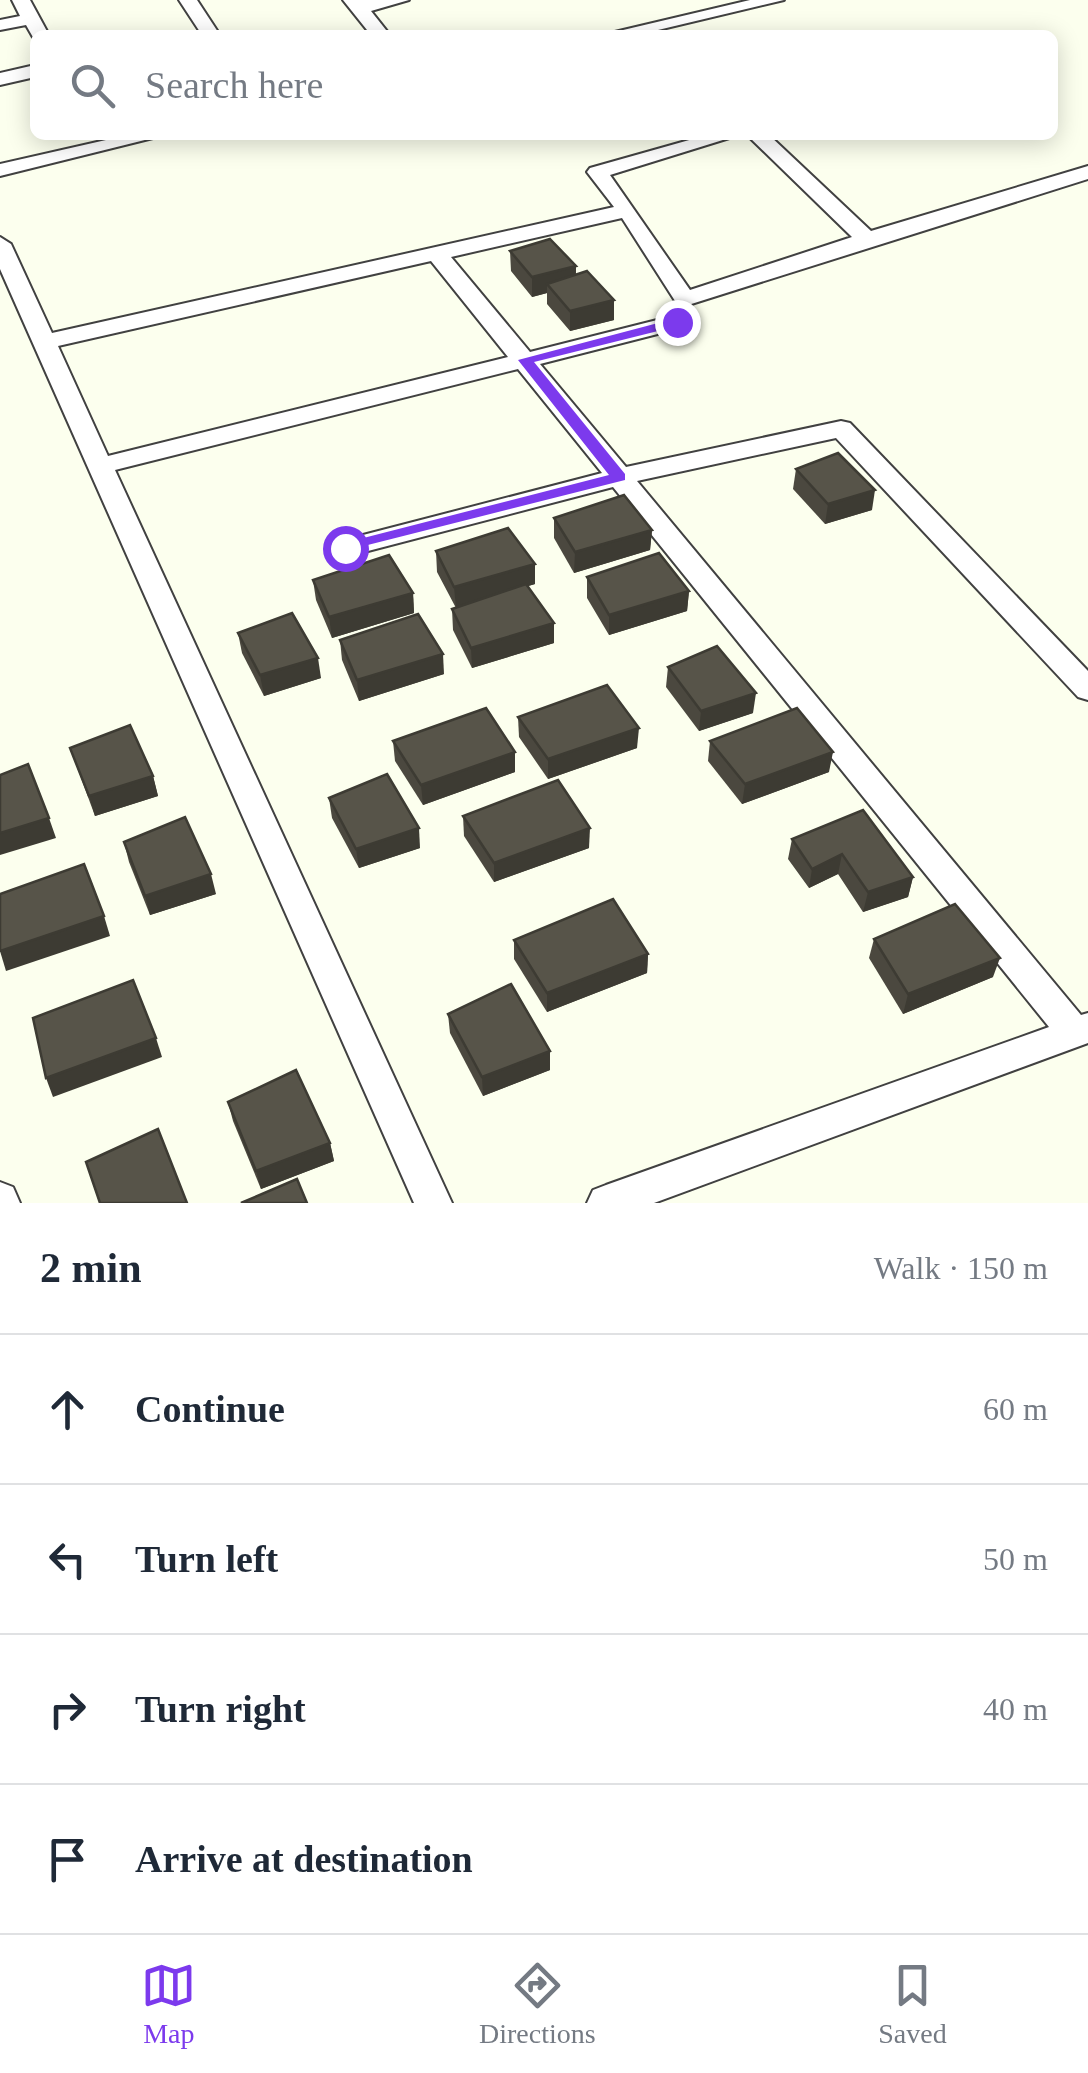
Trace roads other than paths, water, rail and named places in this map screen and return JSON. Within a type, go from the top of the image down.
[{"type":"street","points":[[21,0],[36,27]]},
{"type":"street","points":[[188,0],[208,30]]},
{"type":"street","points":[[356,4],[400,0]]},
{"type":"street","points":[[628,30],[708,6],[775,0]]},
{"type":"street","points":[[356,4],[377,30]]},
{"type":"street","points":[[0,25],[36,27]]},
{"type":"street","points":[[0,78],[30,72]]},
{"type":"street","points":[[711,140],[597,172],[628,210],[685,299],[867,238],[1088,172]]},
{"type":"street","points":[[761,140],[867,238]]},
{"type":"street","points":[[0,170],[97,141]]},
{"type":"street","points":[[44,342],[628,210]]},
{"type":"street","points":[[0,244],[434,1203]]},
{"type":"street","points":[[436,253],[1082,1030],[606,1203]]},
{"type":"street","points":[[100,466],[677,322]]},
{"type":"street","points":[[345,548],[619,477],[840,429],[1088,689]]}]
